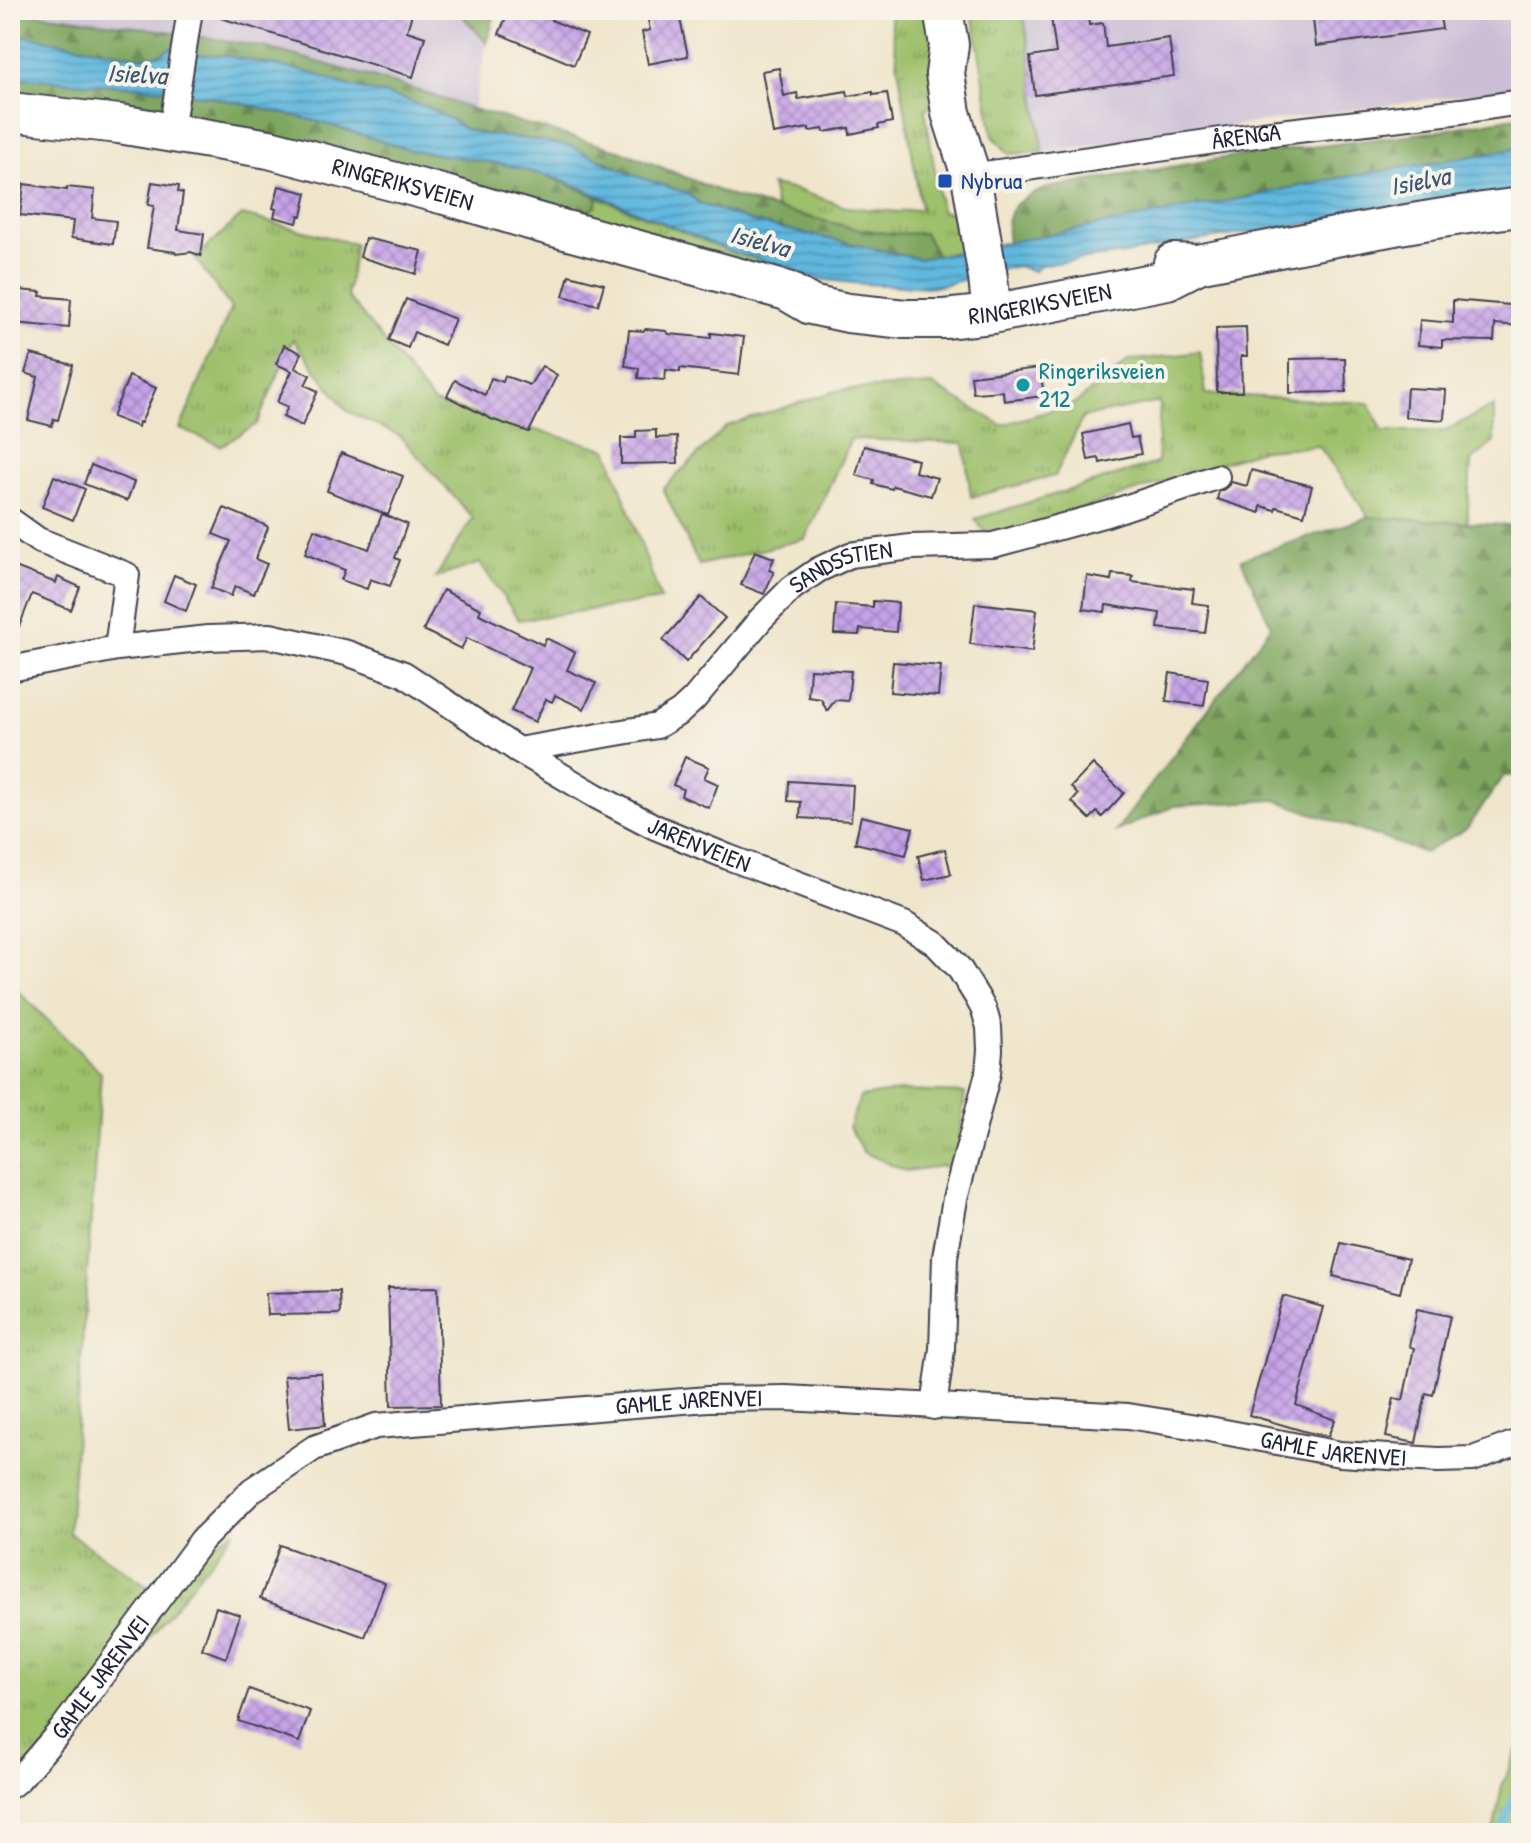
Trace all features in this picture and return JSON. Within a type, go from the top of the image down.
[{"type":"main road","points":[[946,28],[945,74],[951,113],[971,176],[990,294]]},
{"type":"main road","name":"RINGERIKSVEIEN","points":[[10,112],[174,113],[269,149],[787,291],[811,305],[878,317],[944,319],[990,294],[1167,280],[1198,264],[1377,229],[1521,207]]},
{"type":"street","points":[[174,113],[190,10]]},
{"type":"street","name":"ÅRENGA","points":[[971,176],[1263,134],[1521,102]]},
{"type":"street","name":"SANDSSTIEN","points":[[518,750],[657,726],[694,699],[761,619],[792,588],[818,570],[850,555],[911,547],[993,545],[1107,514],[1217,477]]},
{"type":"street","points":[[10,520],[38,540],[127,575],[117,648]]},
{"type":"street","name":"JARENVEIEN","points":[[10,669],[117,648],[208,638],[270,636],[347,653],[404,674],[518,750],[655,827],[904,924],[935,943],[959,968],[984,1010],[989,1027],[989,1061],[955,1199],[945,1257],[942,1349],[934,1407]]},
{"type":"street","name":"GAMLE JARENVEI","points":[[10,1786],[62,1729],[202,1540],[252,1490],[314,1448],[376,1426],[708,1399],[786,1398],[1128,1416],[1340,1454],[1438,1460],[1473,1459],[1521,1441]]},
{"type":"shaded area","points":[[33,10],[457,10],[487,43],[473,109],[268,48],[32,13]]},
{"type":"shaded area","points":[[1014,10],[1521,10],[1521,87],[1043,152],[1025,21]]},
{"type":"green space","points":[[10,10],[33,10],[33,13],[268,48],[622,151],[731,196],[776,209],[853,228],[893,234],[924,233],[937,256],[919,259],[753,222],[701,204],[686,193],[633,175],[602,160],[535,140],[464,129],[452,120],[308,72],[171,48],[160,54],[142,57],[26,36],[10,38]]},
{"type":"green space","points":[[457,10],[496,10],[487,43]]},
{"type":"green space","points":[[889,10],[930,10],[942,101],[925,109],[941,211],[956,213],[963,228],[965,251],[937,256],[924,233],[893,234],[853,228],[776,209],[771,185],[797,190],[846,207],[898,212],[921,209]]},
{"type":"green space","points":[[969,10],[1014,10],[1025,21],[1043,152],[1009,154],[993,136],[975,27]]},
{"type":"green space","points":[[10,77],[165,89],[232,101],[320,122],[407,149],[508,165],[545,175],[598,197],[596,206],[587,210],[556,204],[527,204],[10,102]]},
{"type":"green space","points":[[1521,116],[1521,148],[1322,181],[1008,243],[1007,222],[1014,207],[1027,196],[1047,188],[1224,158],[1431,132]]},
{"type":"green space","points":[[598,197],[734,253],[786,266],[810,278],[749,266],[557,210],[555,204],[579,210],[596,206]]},
{"type":"green space","points":[[242,215],[355,244],[347,296],[434,403],[607,449],[661,600],[519,620],[480,563],[435,578],[473,518],[400,436],[347,411],[293,339],[257,424],[221,446],[180,429],[231,308],[195,258]]},
{"type":"green space","points":[[1200,352],[1206,394],[1369,403],[1383,431],[1444,431],[1494,406],[1494,442],[1471,461],[1467,523],[1369,517],[1319,446],[1261,450],[990,539],[975,519],[1157,463],[1160,402],[1083,417],[1055,476],[971,497],[964,443],[851,439],[805,539],[699,565],[663,489],[727,426],[839,390],[932,385],[1002,425],[1076,403],[1128,361]]},
{"type":"green space","points":[[1369,517],[1521,526],[1521,775],[1504,776],[1467,828],[1424,853],[1275,800],[1175,806],[1116,831],[1271,626],[1241,559]]},
{"type":"green space","points":[[14,987],[101,1073],[69,1533],[149,1587],[235,1530],[25,1796],[10,1807],[10,996]]},
{"type":"green space","points":[[900,1091],[965,1093],[956,1167],[906,1171],[863,1152],[849,1127],[860,1097]]},
{"type":"green space","points":[[1521,1739],[1521,1833],[1493,1833],[1502,1786]]},
{"type":"water","name":"Isielva","points":[[26,36],[142,57],[160,54],[171,48],[308,72],[404,99],[433,110],[464,129],[570,146],[633,175],[686,193],[701,204],[753,222],[919,259],[1322,181],[1521,148],[1521,191],[1040,265],[1034,271],[1017,266],[934,287],[863,284],[810,278],[786,266],[734,253],[565,181],[508,165],[407,149],[320,122],[200,95],[165,89],[10,77],[10,38]]},
{"type":"building","points":[[211,10],[413,10],[407,31],[425,37],[413,77],[211,15]]},
{"type":"building","points":[[509,10],[555,10],[551,20],[587,35],[574,65],[499,34]]},
{"type":"building","points":[[1050,10],[1087,10],[1089,25],[1103,23],[1106,47],[1169,38],[1174,76],[1035,95],[1030,57],[1056,53]]},
{"type":"building","points":[[1312,10],[1439,10],[1442,29],[1316,46]]},
{"type":"building","points":[[679,14],[688,56],[648,64],[642,32],[650,30],[648,20]]},
{"type":"building","points":[[779,68],[784,96],[797,93],[798,99],[847,91],[848,96],[887,93],[892,122],[850,134],[849,128],[824,132],[823,129],[809,131],[809,128],[773,134],[762,71]]},
{"type":"building","points":[[152,182],[179,186],[178,192],[183,193],[178,230],[204,234],[201,256],[191,252],[176,254],[147,248],[154,206],[148,205]]},
{"type":"building","points":[[24,184],[95,190],[92,218],[116,221],[113,244],[71,238],[73,221],[20,215]]},
{"type":"building","points":[[279,186],[307,193],[302,216],[299,215],[297,223],[274,217],[276,209],[273,208]]},
{"type":"building","points":[[365,238],[422,251],[416,274],[360,257]]},
{"type":"building","points":[[569,275],[604,284],[598,305],[563,296]]},
{"type":"building","points":[[18,290],[71,299],[69,328],[14,323]]},
{"type":"building","points":[[406,299],[455,319],[444,345],[414,332],[408,348],[389,340]]},
{"type":"building","points":[[1453,300],[1521,306],[1521,326],[1495,324],[1494,341],[1442,340],[1442,347],[1418,345],[1420,320],[1453,323]]},
{"type":"building","points":[[1246,327],[1247,356],[1241,356],[1242,392],[1217,392],[1216,328]]},
{"type":"building","points":[[646,329],[711,338],[711,333],[744,337],[739,375],[680,368],[680,372],[666,370],[665,380],[638,378],[639,368],[625,366],[629,330]]},
{"type":"building","points":[[284,345],[301,353],[295,368],[310,375],[305,385],[318,391],[302,426],[283,417],[288,407],[277,402],[292,371],[276,364]]},
{"type":"building","points":[[31,354],[73,365],[58,420],[54,419],[52,426],[28,420],[38,377],[25,373]]},
{"type":"building","points":[[1345,358],[1346,392],[1290,393],[1290,359]]},
{"type":"building","points":[[542,366],[557,375],[529,432],[491,419],[447,396],[455,380],[485,395],[491,378],[503,382],[505,376],[530,385]]},
{"type":"building","name":"Ringeriksveien 212","points":[[1040,368],[1044,396],[1004,401],[1003,391],[973,393],[971,376]]},
{"type":"building","points":[[129,376],[156,388],[138,427],[112,417]]},
{"type":"building","points":[[1407,388],[1446,390],[1444,420],[1405,417]]},
{"type":"building","points":[[1128,424],[1131,438],[1137,437],[1141,454],[1100,463],[1099,458],[1088,460],[1083,434]]},
{"type":"building","points":[[656,430],[656,438],[677,437],[678,463],[621,464],[621,438],[636,438],[636,431]]},
{"type":"building","points":[[864,446],[918,460],[915,472],[937,478],[931,496],[873,484],[874,480],[856,475]]},
{"type":"building","points":[[341,453],[403,476],[388,515],[327,491]]},
{"type":"building","points":[[91,465],[134,482],[127,501],[84,484]]},
{"type":"building","points":[[1251,470],[1312,486],[1304,515],[1261,506],[1260,513],[1217,499],[1219,492],[1231,482],[1247,486]]},
{"type":"building","points":[[54,476],[85,489],[73,520],[42,507]]},
{"type":"building","points":[[224,508],[268,528],[255,559],[267,564],[254,594],[235,586],[231,596],[211,588],[231,541],[213,534]]},
{"type":"building","points":[[382,514],[407,524],[395,558],[400,560],[390,586],[370,579],[367,589],[341,580],[345,570],[305,554],[314,529],[369,549]]},
{"type":"building","points":[[755,551],[774,558],[769,570],[774,572],[764,594],[741,585]]},
{"type":"building","points":[[10,565],[56,583],[58,577],[80,587],[71,610],[32,594],[11,647]]},
{"type":"building","points":[[1112,574],[1133,576],[1132,582],[1194,589],[1192,603],[1209,605],[1205,633],[1158,628],[1160,613],[1106,605],[1105,612],[1083,609],[1087,576],[1111,580]]},
{"type":"building","points":[[174,575],[196,584],[186,611],[164,601]]},
{"type":"building","points":[[443,590],[481,609],[479,614],[543,645],[546,638],[575,652],[567,670],[596,683],[584,709],[555,695],[552,702],[546,699],[535,722],[511,711],[530,668],[467,638],[461,649],[423,630]]},
{"type":"building","points":[[701,597],[725,618],[686,662],[663,640]]},
{"type":"building","points":[[873,601],[898,603],[896,632],[860,629],[859,635],[834,634],[836,604],[873,607]]},
{"type":"building","points":[[975,603],[1037,610],[1032,652],[970,644]]},
{"type":"building","points":[[893,662],[941,666],[938,696],[890,692]]},
{"type":"building","points":[[810,669],[851,671],[848,701],[835,700],[827,711],[821,699],[808,697]]},
{"type":"building","points":[[1170,673],[1208,679],[1204,706],[1166,701]]},
{"type":"building","points":[[685,757],[709,767],[704,778],[718,784],[709,808],[681,796],[683,789],[673,785]]},
{"type":"building","points":[[1093,764],[1124,793],[1102,817],[1097,812],[1090,819],[1072,802],[1078,795],[1071,787]]},
{"type":"building","points":[[789,781],[853,785],[851,821],[800,818],[801,802],[788,801]]},
{"type":"building","points":[[861,816],[913,828],[906,855],[855,843]]},
{"type":"building","points":[[945,849],[951,874],[924,880],[918,856]]},
{"type":"building","points":[[1341,1243],[1408,1259],[1400,1293],[1333,1276]]},
{"type":"building","points":[[438,1287],[441,1405],[391,1406],[388,1288]]},
{"type":"building","points":[[339,1291],[340,1314],[267,1315],[266,1293]]},
{"type":"building","points":[[1283,1296],[1323,1307],[1296,1405],[1335,1420],[1328,1436],[1249,1415]]},
{"type":"building","points":[[1417,1309],[1450,1316],[1433,1395],[1426,1393],[1416,1443],[1386,1437],[1394,1398],[1403,1400],[1414,1348],[1409,1346]]},
{"type":"building","points":[[321,1373],[325,1425],[289,1429],[284,1376]]},
{"type":"building","points":[[280,1545],[385,1583],[365,1637],[260,1599]]},
{"type":"building","points":[[216,1607],[240,1615],[226,1658],[202,1649]]},
{"type":"building","points":[[249,1689],[310,1711],[299,1742],[238,1721]]},
{"type":"waterway","points":[[1501,1833],[1521,1775]]},
{"type":"place","name":"Nybrua","points":[[945,181]]},
{"type":"place","name":"Ringeriksveien 212","points":[[1023,385]]}]
